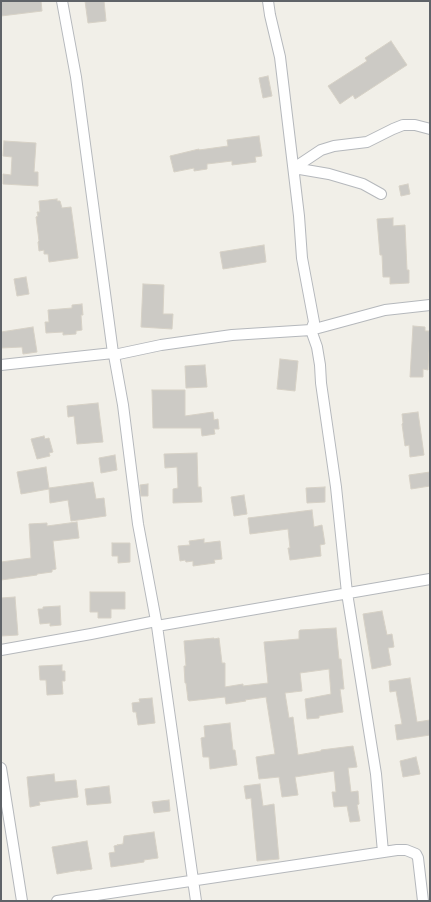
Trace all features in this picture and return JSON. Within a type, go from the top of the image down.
[{"type":"street","points":[[62,1],[76,77],[114,354],[123,405],[138,524],[156,624],[196,901]]},
{"type":"street","points":[[268,1],[280,57],[294,168],[302,258],[314,322],[311,330],[317,347],[320,365],[321,383],[336,487],[347,593],[376,774],[383,852]]},
{"type":"street","points":[[294,168],[321,150],[334,146],[367,142],[403,125],[415,125],[430,129]]},
{"type":"street","points":[[294,168],[329,174],[363,184],[381,194]]},
{"type":"street","points":[[1,365],[114,354],[161,345],[232,335],[311,330],[386,310],[430,305]]},
{"type":"street","points":[[1,650],[125,627],[156,624],[430,579]]},
{"type":"street","points":[[1,768],[22,901]]},
{"type":"street","points":[[57,901],[383,852],[406,850],[416,854],[418,858],[423,901]]},
{"type":"building","points":[[1,1],[41,1],[42,11],[1,16]]},
{"type":"building","points":[[85,1],[104,1],[106,21],[88,23]]},
{"type":"building","points":[[391,41],[407,65],[355,99],[353,95],[340,104],[328,86],[367,61],[365,58]]},
{"type":"building","points":[[268,76],[272,96],[263,98],[259,78]]},
{"type":"building","points":[[259,136],[262,156],[255,157],[256,162],[232,165],[232,161],[207,164],[207,169],[194,171],[194,168],[174,172],[170,156],[199,149],[228,146],[227,140]]},
{"type":"building","points":[[4,141],[36,143],[34,172],[38,172],[38,186],[3,184],[3,174],[11,175],[12,157],[3,156]]},
{"type":"building","points":[[408,184],[410,194],[401,196],[399,186]]},
{"type":"building","points":[[57,199],[57,201],[60,201],[62,208],[71,207],[78,258],[49,262],[48,254],[44,254],[44,250],[39,251],[36,217],[38,216],[37,212],[40,212],[39,201]]},
{"type":"building","points":[[393,218],[393,226],[405,225],[409,283],[390,284],[390,277],[383,277],[382,255],[380,255],[377,219]]},
{"type":"building","points":[[264,245],[266,262],[223,269],[220,252]]},
{"type":"building","points":[[26,277],[29,294],[17,296],[14,279]]},
{"type":"building","points":[[143,284],[164,285],[163,314],[173,314],[172,329],[141,327]]},
{"type":"building","points":[[82,304],[82,330],[76,331],[76,334],[63,335],[63,332],[46,333],[45,322],[49,322],[48,310],[72,308],[72,305]]},
{"type":"building","points":[[413,326],[425,327],[425,331],[430,331],[428,370],[423,369],[423,377],[410,377]]},
{"type":"building","points":[[33,327],[37,352],[23,354],[22,347],[1,348],[1,332]]},
{"type":"building","points":[[280,359],[298,361],[295,391],[277,389]]},
{"type":"building","points":[[205,365],[207,387],[186,388],[185,366]]},
{"type":"building","points":[[152,390],[185,390],[185,416],[213,412],[214,420],[218,419],[219,429],[214,429],[215,434],[202,436],[201,428],[153,428]]},
{"type":"building","points":[[98,403],[103,442],[77,444],[74,416],[68,417],[67,406]]},
{"type":"building","points":[[418,412],[424,455],[410,457],[409,445],[405,446],[402,414]]},
{"type":"building","points":[[44,436],[45,439],[49,438],[53,452],[49,453],[50,456],[37,459],[31,439]]},
{"type":"building","points":[[197,453],[198,487],[201,487],[202,502],[173,503],[173,489],[178,488],[177,467],[165,468],[164,454]]},
{"type":"building","points":[[115,455],[117,470],[101,473],[99,458]]},
{"type":"building","points":[[46,467],[49,488],[93,482],[96,499],[104,498],[106,516],[71,521],[68,500],[50,503],[49,489],[21,494],[17,472]]},
{"type":"building","points":[[430,472],[430,486],[411,489],[409,475]]},
{"type":"building","points":[[148,484],[148,496],[141,496],[140,485]]},
{"type":"building","points":[[325,487],[325,502],[307,503],[306,488]]},
{"type":"building","points":[[244,495],[247,514],[234,516],[231,497]]},
{"type":"building","points":[[312,510],[314,527],[322,525],[325,544],[320,545],[321,556],[290,560],[288,548],[290,548],[288,529],[250,534],[248,518]]},
{"type":"building","points":[[77,522],[79,538],[53,541],[56,569],[52,570],[52,572],[37,575],[1,580],[1,562],[31,558],[29,524],[47,523],[47,526]]},
{"type":"building","points":[[204,539],[204,543],[220,541],[222,559],[214,560],[215,563],[193,566],[193,561],[180,561],[178,546],[190,545],[189,541]]},
{"type":"building","points":[[112,543],[130,543],[130,562],[118,563],[118,556],[112,556]]},
{"type":"building","points":[[90,592],[125,592],[125,609],[111,609],[111,618],[98,618],[98,612],[90,612]]},
{"type":"building","points":[[15,597],[18,635],[1,636],[1,598]]},
{"type":"building","points":[[60,606],[61,625],[50,626],[50,623],[40,624],[38,609],[43,609],[43,607]]},
{"type":"building","points":[[382,611],[387,635],[392,634],[394,647],[388,648],[391,665],[372,669],[363,614]]},
{"type":"building","points":[[336,628],[344,689],[340,689],[343,712],[319,716],[319,718],[307,719],[305,699],[331,694],[329,669],[300,673],[302,691],[285,693],[289,718],[293,717],[298,755],[321,750],[353,746],[357,767],[348,768],[351,792],[358,791],[359,804],[357,805],[360,821],[350,822],[347,806],[334,807],[332,792],[336,792],[334,771],[295,777],[298,795],[282,797],[279,777],[259,779],[256,757],[275,754],[266,697],[226,704],[225,697],[189,701],[185,683],[184,666],[186,666],[184,641],[219,638],[222,663],[225,663],[225,687],[243,684],[243,686],[268,683],[264,642],[299,639],[300,630]]},
{"type":"building","points":[[62,665],[62,671],[65,671],[65,681],[62,681],[63,694],[47,695],[46,680],[40,680],[39,666]]},
{"type":"building","points":[[410,678],[417,722],[430,720],[430,735],[397,740],[395,725],[402,724],[396,691],[390,692],[389,681]]},
{"type":"building","points":[[152,698],[155,723],[138,725],[136,712],[133,712],[132,703],[140,702],[139,699]]},
{"type":"building","points":[[230,723],[233,750],[235,750],[237,765],[210,769],[209,757],[203,757],[201,738],[205,737],[204,726]]},
{"type":"building","points":[[416,757],[420,774],[403,777],[400,761]]},
{"type":"building","points":[[54,774],[55,782],[76,780],[78,797],[39,802],[40,805],[30,807],[27,777]]},
{"type":"building","points":[[260,784],[263,806],[274,804],[279,859],[257,861],[251,798],[246,799],[244,786]]},
{"type":"building","points":[[109,786],[111,803],[87,805],[85,789]]},
{"type":"building","points":[[169,800],[170,811],[154,813],[152,802]]},
{"type":"building","points":[[154,832],[158,858],[144,860],[144,862],[111,867],[109,853],[115,852],[114,846],[123,844],[124,836]]},
{"type":"building","points":[[87,841],[92,869],[57,874],[52,847]]}]
